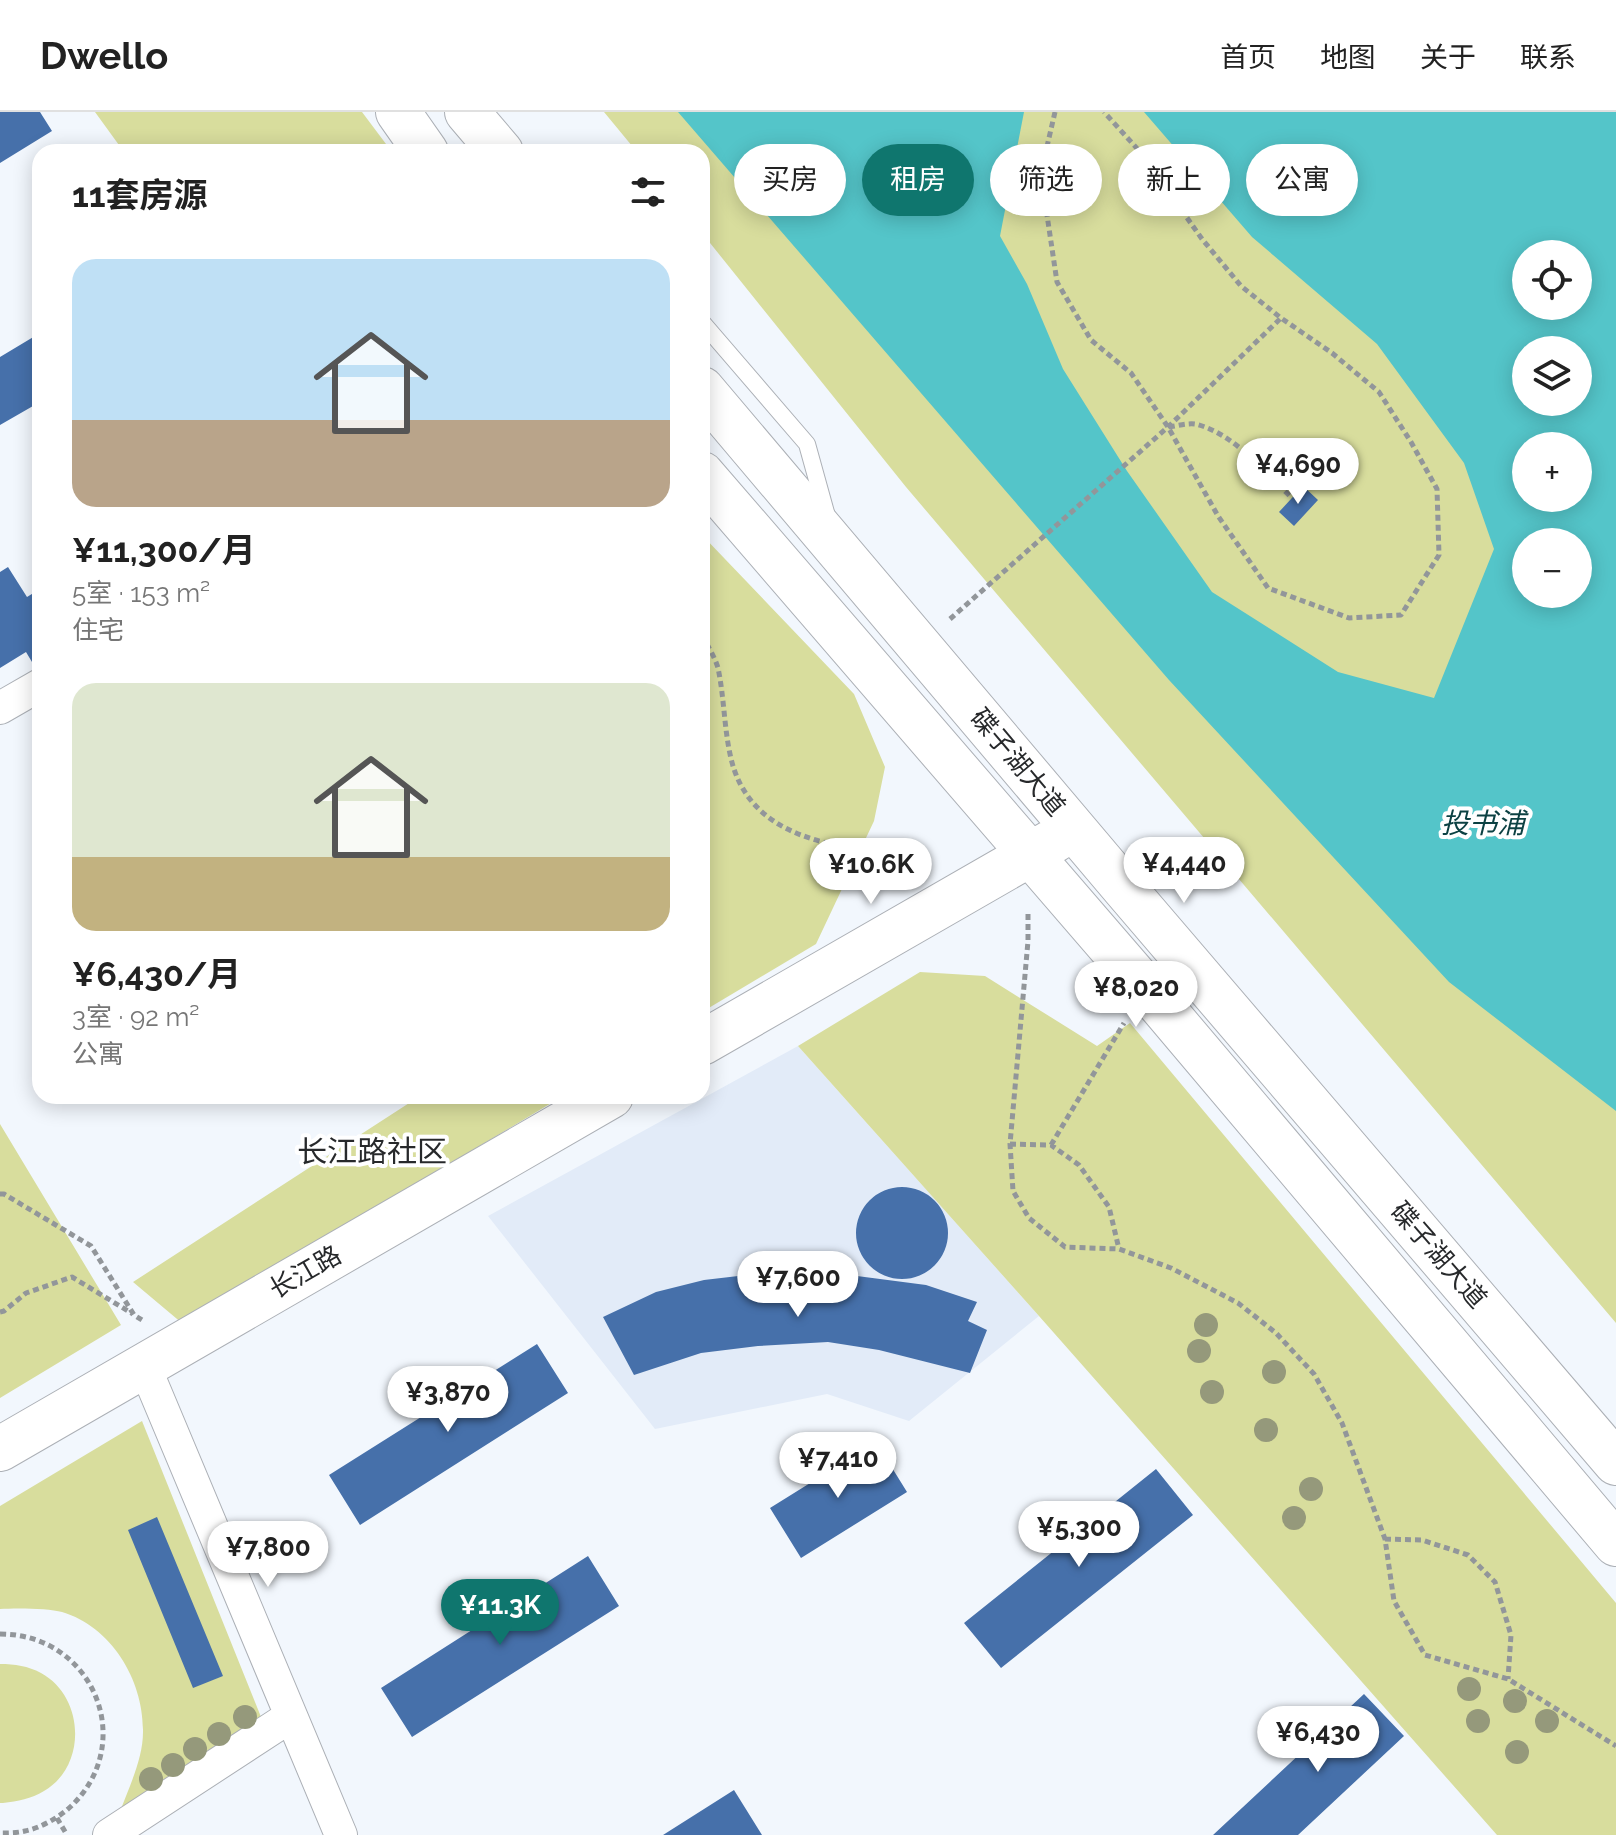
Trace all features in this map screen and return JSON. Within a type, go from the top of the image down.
[{"type":"main road","points":[[398,112],[420,144]]},
{"type":"main road","points":[[467,112],[494,144]]},
{"type":"main road","name":"碟子湖大道","points":[[710,398],[1616,1463]]},
{"type":"main road","name":"碟子湖大道","points":[[710,483],[1145,987],[1616,1544]]},
{"type":"main road","points":[[710,1038],[1074,829]]},
{"type":"main road","name":"长江路","points":[[0,1449],[597,1104]]},
{"type":"street","points":[[0,708],[32,690]]},
{"type":"street","points":[[162,1355],[291,1716],[341,1835]]},
{"type":"street","points":[[109,1835],[291,1716]]},
{"type":"lane","points":[[710,331],[807,444],[836,548]]},
{"type":"path","points":[[1055,112],[1045,155],[1047,215],[1057,282],[1091,340],[1131,373],[1168,427],[1218,516],[1268,588],[1349,618],[1401,615],[1439,555],[1437,489],[1411,442],[1379,392],[1241,286],[1202,239],[1142,154],[1104,112]]},
{"type":"path","points":[[919,646],[1168,427],[1281,318]]},
{"type":"path","points":[[1168,427],[1192,423],[1219,434],[1239,448],[1292,498]]},
{"type":"path","points":[[710,651],[717,665],[736,778],[770,820],[797,834],[835,846],[914,857]]},
{"type":"path","points":[[1030,854],[1028,941],[1010,1144],[1013,1191],[1029,1218],[1065,1247],[1119,1249],[1171,1268],[1238,1303],[1276,1333],[1314,1374],[1342,1423],[1385,1539],[1394,1601],[1425,1655],[1508,1679],[1616,1746]]},
{"type":"path","points":[[1051,1145],[1145,987]]},
{"type":"path","points":[[1010,1144],[1051,1145],[1079,1165],[1109,1207],[1119,1249]]},
{"type":"path","points":[[1,1193],[91,1246],[162,1355]]},
{"type":"path","points":[[0,1312],[26,1293],[72,1277],[134,1315]]},
{"type":"path","points":[[1385,1539],[1422,1540],[1468,1555],[1495,1582],[1511,1635],[1508,1679]]},
{"type":"path","points":[[0,1634],[37,1639],[66,1655],[87,1679],[100,1707],[103,1739],[97,1770],[81,1797],[57,1818],[26,1831],[0,1833]]},
{"type":"path","points":[[57,1818],[67,1835]]},
{"type":"shaded area","points":[[798,1046],[1039,1316],[909,1421],[827,1394],[655,1429],[488,1216],[692,1104],[710,1104],[710,1094]]},
{"type":"green space","points":[[95,112],[362,112],[386,144],[118,144]]},
{"type":"green space","points":[[604,112],[1616,112],[1616,1323],[906,487],[710,243],[710,144],[630,144]]},
{"type":"green space","points":[[710,543],[854,694],[885,767],[874,821],[816,944],[710,1007]]},
{"type":"green space","points":[[920,972],[985,976],[1097,1046],[1130,1023],[1616,1603],[1616,1835],[1497,1835],[798,1046]]},
{"type":"green space","points":[[408,1104],[550,1104],[183,1324],[133,1282]]},
{"type":"green space","points":[[0,1124],[121,1325],[0,1398]]},
{"type":"green space","points":[[142,1421],[261,1717],[121,1809],[141,1752],[143,1732],[138,1694],[131,1676],[110,1643],[80,1619],[49,1610],[0,1609],[0,1506]]},
{"type":"green space","points":[[0,1664],[31,1669],[56,1684],[73,1714],[75,1732],[74,1749],[58,1780],[34,1796],[3,1803],[0,1803]]},
{"type":"water","name":"投书浦","points":[[678,112],[1024,112],[1018,144],[990,144],[990,216],[1004,216],[1000,236],[1027,284],[1063,369],[1127,471],[1212,592],[1338,672],[1434,698],[1494,549],[1464,463],[1377,344],[1252,237],[1230,212],[1230,144],[1172,144],[1144,112],[1616,112],[1616,1111],[1449,982],[1169,680],[768,216],[846,216],[846,144],[734,144],[734,177],[710,149],[710,144],[706,144]]},
{"type":"building","points":[[0,112],[40,112],[52,131],[0,163]]},
{"type":"building","points":[[32,338],[32,407],[0,425],[0,357]]},
{"type":"building","points":[[1303,486],[1318,500],[1294,526],[1279,512]]},
{"type":"building","points":[[8,567],[27,597],[32,594],[32,662],[26,652],[0,668],[0,572]]},
{"type":"building","points":[[902,1187],[919,1191],[934,1201],[944,1216],[948,1233],[944,1250],[934,1265],[919,1275],[902,1279],[885,1275],[870,1265],[860,1250],[856,1233],[860,1216],[870,1201],[885,1191]]},
{"type":"building","points":[[765,1273],[857,1276],[926,1285],[977,1302],[968,1321],[987,1330],[970,1373],[879,1350],[828,1342],[701,1353],[634,1375],[603,1317],[656,1292],[704,1280]]},
{"type":"building","points":[[537,1344],[568,1393],[360,1525],[329,1475]]},
{"type":"building","points":[[876,1442],[907,1492],[801,1558],[770,1508]]},
{"type":"building","points":[[1156,1469],[1193,1515],[1001,1668],[964,1623]]},
{"type":"building","points":[[157,1517],[223,1676],[193,1688],[128,1530]]},
{"type":"building","points":[[588,1556],[619,1606],[412,1737],[381,1688]]},
{"type":"building","points":[[1364,1694],[1404,1736],[1298,1835],[1213,1835]]},
{"type":"building","points":[[734,1790],[762,1835],[663,1835]]},
{"type":"district","name":"长江路社区","points":[[372,1151]]}]
